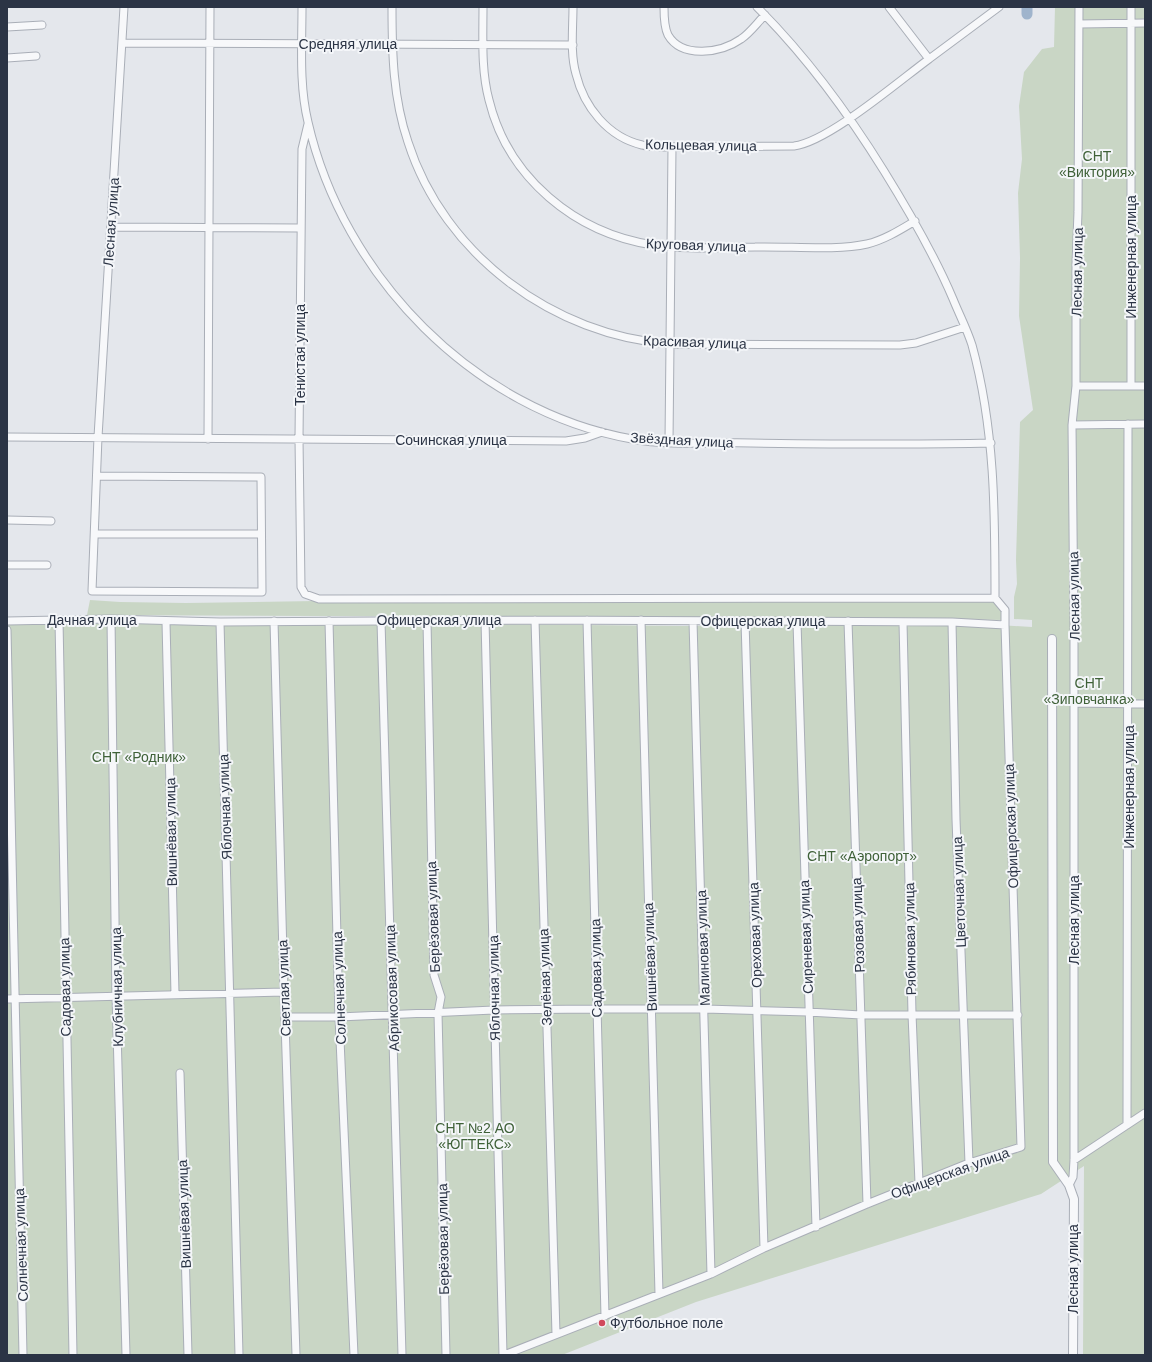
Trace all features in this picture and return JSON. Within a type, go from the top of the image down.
[{"type":"street","name":"Лесная улица","points":[[124,7],[98,437],[92,591],[262,592],[261,534]]},
{"type":"street","points":[[208,439],[210,7]]},
{"type":"street","name":"Звёздная улица","points":[[302,7],[304,105],[308,124],[331,191],[347,225],[363,252],[403,307],[439,343],[474,371],[498,387],[539,408],[602,432],[634,439],[669,442],[796,444],[991,443]]},
{"type":"street","name":"Красивая улица","points":[[392,7],[392,63],[398,103],[414,158],[432,195],[446,217],[471,247],[504,279],[546,307],[579,324],[626,338],[645,342],[671,344],[900,345],[916,343],[964,327]]},
{"type":"street","name":"Круговая улица","points":[[483,7],[485,81],[496,121],[504,141],[528,177],[560,207],[593,226],[628,240],[671,246],[838,247],[860,245],[886,238],[916,221]]},
{"type":"street","name":"Кольцевая улица","points":[[573,7],[575,73],[579,86],[592,111],[614,133],[642,145],[672,147],[802,145],[810,143],[849,118],[999,7]]},
{"type":"street","points":[[664,7],[667,34],[677,46],[697,51],[723,48],[734,43],[742,38],[765,15]]},
{"type":"street","points":[[757,7],[811,68],[849,118],[916,221],[941,271],[972,344],[991,443],[995,502],[994,598],[1005,610],[1005,624]]},
{"type":"street","points":[[889,7],[929,59]]},
{"type":"street","name":"Лесная улица","points":[[1069,1185],[1073,1177],[1074,1160],[1074,703],[1072,425],[1076,386],[1078,7]]},
{"type":"street","name":"Инженерная улица","points":[[1131,7],[1131,386]]},
{"type":"street","points":[[1079,24],[1145,23]]},
{"type":"street","points":[[7,28],[42,25]]},
{"type":"street","name":"Средняя улица","points":[[122,43],[573,45]]},
{"type":"street","points":[[7,58],[36,56]]},
{"type":"street","name":"Тенистая улица","points":[[308,124],[302,149],[299,440],[301,587],[305,594],[319,599],[994,598]]},
{"type":"street","points":[[669,442],[672,147]]},
{"type":"street","points":[[111,227],[301,228]]},
{"type":"street","points":[[1076,386],[1145,386]]},
{"type":"street","name":"Инженерная улица","points":[[1127,1125],[1129,704],[1128,424]]},
{"type":"street","points":[[1072,425],[1145,424]]},
{"type":"street","name":"Сочинская улица","points":[[7,437],[566,441],[585,438],[602,432]]},
{"type":"street","points":[[95,534],[261,534],[261,477],[97,476]]},
{"type":"street","points":[[7,520],[51,521]]},
{"type":"street","points":[[7,565],[48,565]]},
{"type":"street","name":"Дачная улица","points":[[7,620],[110,619],[166,622],[274,622]]},
{"type":"street","name":"Клубничная улица","points":[[110,619],[116,995],[126,1355]]},
{"type":"street","name":"Садовая улица","points":[[59,620],[73,1355]]},
{"type":"street","name":"Яблочная улица","points":[[485,620],[504,1355]]},
{"type":"street","name":"Зелёная улица","points":[[535,620],[556,1334]]},
{"type":"street","name":"Садовая улица","points":[[587,620],[605,1316]]},
{"type":"street","name":"Офицерская улица","points":[[274,622],[640,620],[952,622],[1005,624],[1021,1147],[969,1163],[919,1183],[764,1248],[711,1274],[504,1355]]},
{"type":"street","name":"Вишнёвая улица","points":[[640,620],[659,1294]]},
{"type":"street","name":"Солнечная улица","points":[[329,621],[339,1017],[354,1355]]},
{"type":"street","name":"Абрикосовая улица","points":[[381,621],[402,1355]]},
{"type":"street","name":"Берёзовая улица","points":[[427,621],[434,975],[441,997],[438,1013],[446,1355]]},
{"type":"street","name":"Малиновая улица","points":[[693,621],[705,1009],[711,1274]]},
{"type":"street","name":"Ореховая улица","points":[[745,621],[764,1248]]},
{"type":"street","name":"Вишнёвая улица","points":[[166,622],[175,994]]},
{"type":"street","name":"Яблочная улица","points":[[220,622],[231,992],[239,1355]]},
{"type":"street","name":"Светлая улица","points":[[274,622],[296,1355]]},
{"type":"street","name":"Сиреневая улица","points":[[797,622],[808,1012],[816,1227]]},
{"type":"street","name":"Розовая улица","points":[[848,622],[867,1204]]},
{"type":"street","name":"Рябиновая улица","points":[[903,622],[912,1014],[919,1183]]},
{"type":"street","name":"Цветочная улица","points":[[952,622],[963,1016],[969,1163]]},
{"type":"street","name":"Солнечная улица","points":[[7,630],[11,999],[24,1355]]},
{"type":"street","name":"Лесная улица","points":[[1052,639],[1053,1162],[1069,1185],[1074,1199],[1073,1355]]},
{"type":"street","points":[[1074,703],[1145,704]]},
{"type":"street","points":[[11,999],[231,992],[284,992]]},
{"type":"street","points":[[285,1016],[339,1017],[494,1010],[546,1011],[597,1009],[705,1009],[861,1015],[1018,1015]]},
{"type":"street","name":"Вишнёвая улица","points":[[180,1073],[188,1355]]},
{"type":"street","points":[[1074,1160],[1145,1113]]},
{"type":"green space","points":[[1055,7],[1145,7],[1145,1355],[1083,1355],[1084,1166],[1041,1194],[696,1302],[562,1355],[7,1355],[7,625],[278,622],[684,626],[952,622],[1032,627],[1032,620],[1014,619],[1014,597],[1017,584],[1016,560],[1020,422],[1033,410],[1019,316],[1020,258],[1018,193],[1022,159],[1019,106],[1024,72],[1042,49],[1054,47]]},
{"type":"green space","points":[[90,600],[186,603],[316,601],[1000,600],[1004,620],[859,618],[87,615]]},
{"type":"waterway","points":[[1027,7],[1027,14]]},
{"type":"place","name":"Футбольное поле","points":[[602,1323]]},
{"type":"park label","name":"СНТ «Виктория»","points":[[1097,164]]},
{"type":"park label","name":"СНТ «Зиповчанка»","points":[[1089,692]]},
{"type":"park label","name":"СНТ «Родник»","points":[[139,757]]},
{"type":"park label","name":"СНТ «Аэропорт»","points":[[862,856]]},
{"type":"park label","name":"СНТ №2 АО «ЮГТЕКС»","points":[[475,1136]]}]
